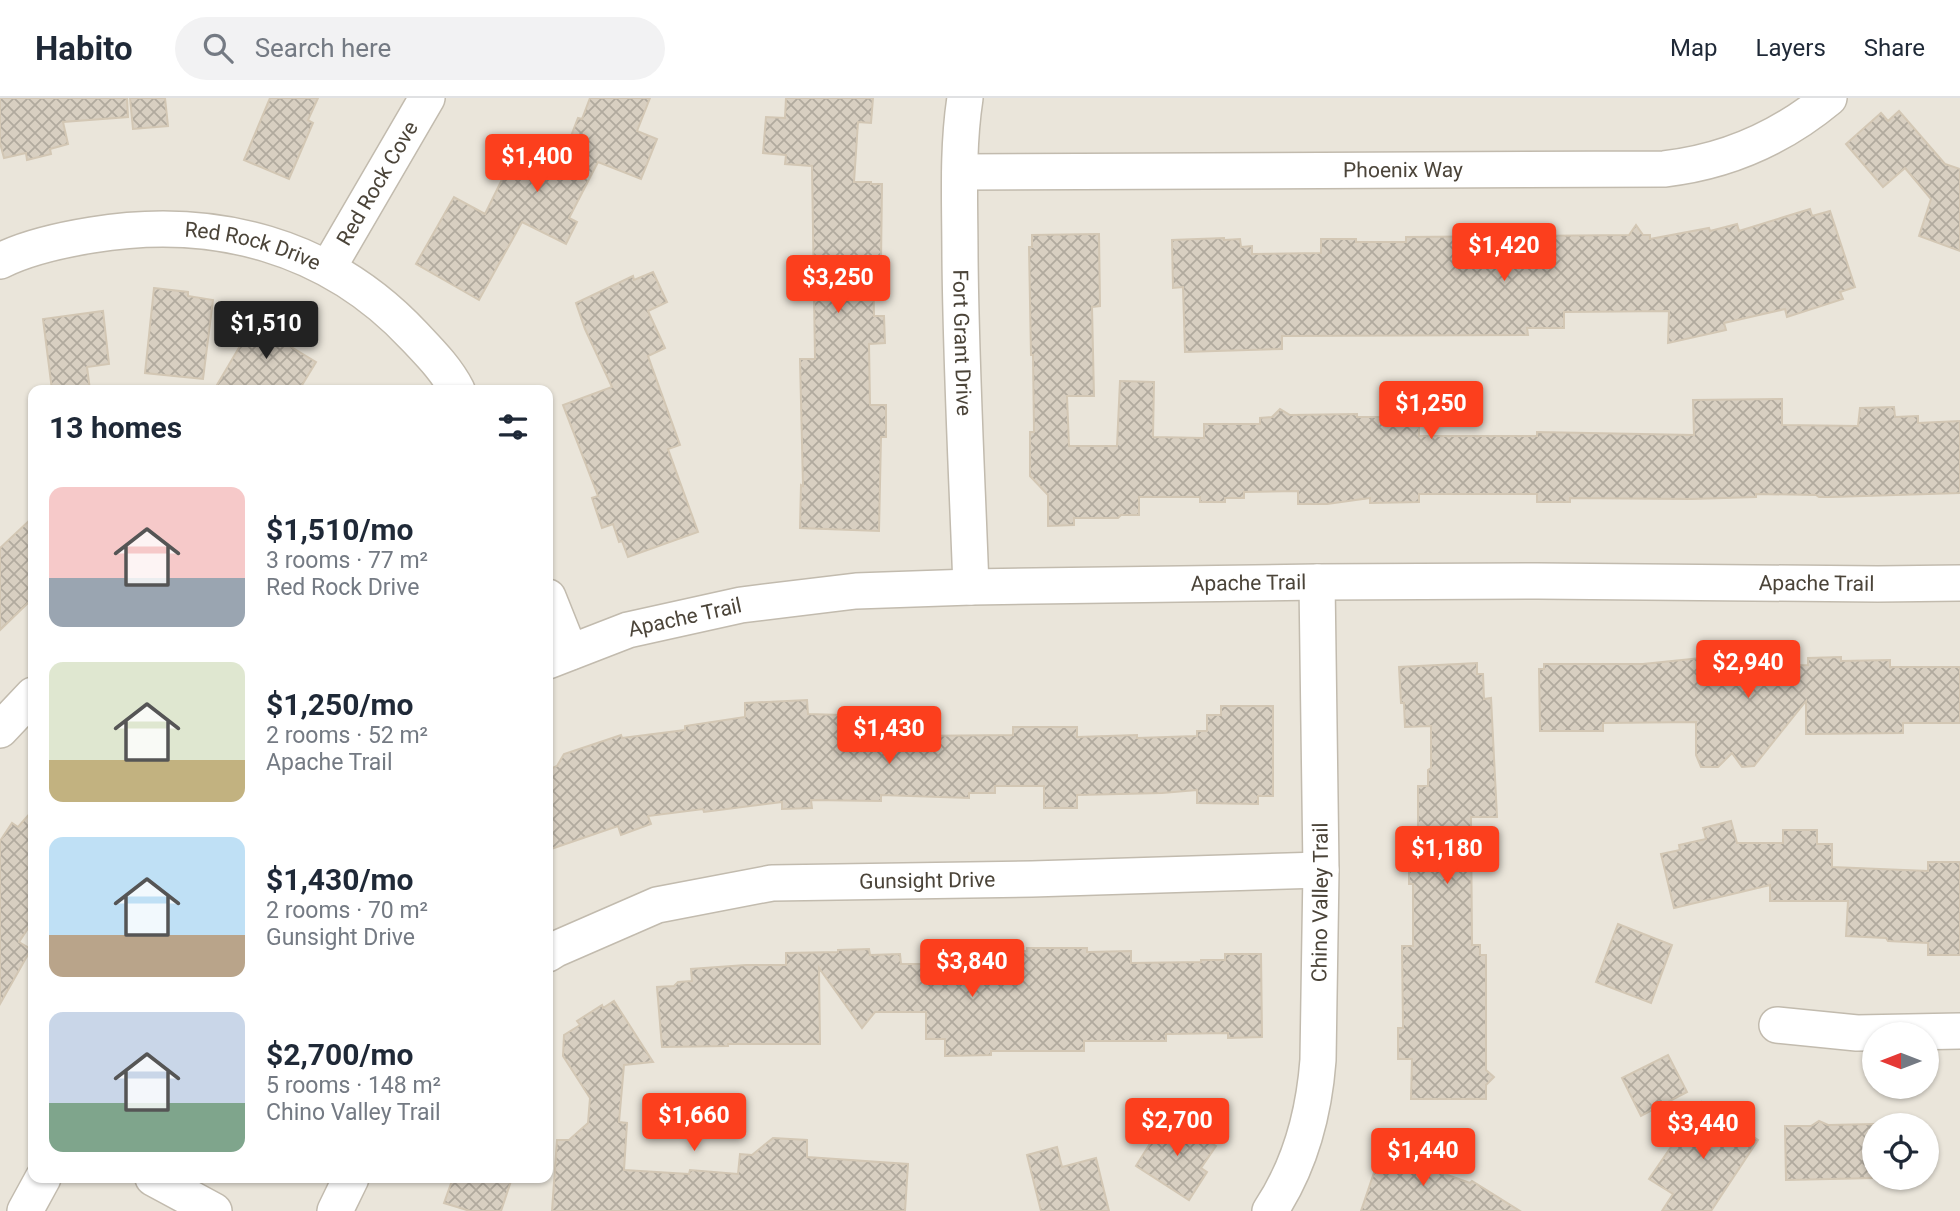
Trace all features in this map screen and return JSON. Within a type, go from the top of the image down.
[{"type":"street","name":"Red Rock Cove","points":[[328,268],[427,98]]},
{"type":"street","name":"Fort Grant Drive","points":[[965,98],[960,172],[961,307],[971,587]]},
{"type":"street","name":"Phoenix Way","points":[[960,172],[1664,169],[1690,166],[1762,143],[1807,117],[1829,98]]},
{"type":"street","name":"Red Rock Drive","points":[[0,261],[67,239],[124,230],[183,229],[253,239],[328,268],[365,290],[397,317],[442,384]]},
{"type":"street","name":"Apache Trail","points":[[559,656],[628,630],[741,605],[856,591],[1317,582],[1960,583]]},
{"type":"street","name":"Chino Valley Trail","points":[[1270,1211],[1297,1159],[1305,1135],[1316,1085],[1318,1060],[1321,870],[1317,582]]},
{"type":"street","points":[[553,624],[559,656]]},
{"type":"street","points":[[0,730],[28,700]]},
{"type":"street","name":"Gunsight Drive","points":[[553,950],[657,905],[772,883],[1032,879],[1321,870]]},
{"type":"street","points":[[1777,1025],[1857,1033],[1960,1031]]},
{"type":"street","points":[[25,1211],[40,1183]]},
{"type":"street","points":[[162,1183],[214,1211]]},
{"type":"street","points":[[335,1211],[349,1183]]},
{"type":"shaded area","points":[[0,98],[1960,98],[1960,1211],[0,1211]]},
{"type":"building","points":[[0,98],[127,98],[128,117],[63,122],[68,144],[50,149],[51,154],[27,160],[26,153],[4,158],[0,143]]},
{"type":"building","points":[[130,98],[165,98],[168,126],[133,129]]},
{"type":"building","points":[[270,98],[318,98],[308,120],[313,123],[289,179],[244,160]]},
{"type":"building","points":[[590,98],[650,98],[637,131],[657,139],[641,179],[598,162],[569,218],[577,222],[566,244],[522,222],[479,300],[416,264],[454,197],[485,214],[521,141],[561,162],[578,118],[582,119]]},
{"type":"building","points":[[786,98],[873,98],[871,123],[858,122],[854,182],[882,184],[881,262],[873,262],[874,316],[884,316],[885,343],[869,344],[870,405],[886,405],[886,437],[881,437],[879,531],[800,528],[801,485],[803,486],[800,359],[815,359],[812,166],[785,164],[786,155],[763,153],[766,117],[785,118]]},
{"type":"building","points":[[1899,111],[1945,164],[1960,169],[1960,251],[1919,236],[1931,199],[1905,168],[1883,187],[1846,144],[1881,113],[1888,121]]},
{"type":"building","points":[[1810,209],[1812,216],[1830,211],[1855,287],[1840,292],[1843,299],[1787,317],[1785,309],[1724,323],[1726,330],[1668,343],[1669,311],[1564,312],[1564,328],[1527,328],[1528,335],[1282,336],[1282,349],[1185,352],[1183,287],[1173,288],[1172,240],[1240,239],[1241,247],[1252,246],[1252,254],[1321,253],[1321,239],[1406,242],[1406,237],[1629,235],[1636,225],[1643,235],[1650,235],[1650,239],[1709,228],[1710,231],[1737,224],[1739,231]]},
{"type":"building","points":[[1099,234],[1100,306],[1092,307],[1094,396],[1067,396],[1069,446],[1117,446],[1120,381],[1154,382],[1153,437],[1204,438],[1204,424],[1260,424],[1260,418],[1272,417],[1280,409],[1290,415],[1419,417],[1419,436],[1537,436],[1537,432],[1694,435],[1693,400],[1782,399],[1782,425],[1858,426],[1860,408],[1894,407],[1895,417],[1918,416],[1918,423],[1960,421],[1960,493],[1832,497],[1756,494],[1756,497],[1691,499],[1570,498],[1570,502],[1537,502],[1537,494],[1419,494],[1419,502],[1370,503],[1370,498],[1327,504],[1298,504],[1298,491],[1244,492],[1244,498],[1225,498],[1225,502],[1200,502],[1200,497],[1139,497],[1139,515],[1074,518],[1074,525],[1048,526],[1048,495],[1030,476],[1030,432],[1034,432],[1029,247],[1032,247],[1032,235]]},
{"type":"building","points":[[653,272],[667,302],[648,311],[665,348],[648,356],[680,445],[668,449],[698,532],[628,557],[613,524],[602,528],[592,498],[598,496],[563,405],[612,387],[576,303],[633,276],[634,280]]},
{"type":"building","points":[[154,288],[188,292],[188,296],[213,300],[203,379],[145,373]]},
{"type":"building","points":[[103,311],[109,364],[87,367],[89,385],[51,385],[43,319]]},
{"type":"building","points":[[263,313],[291,329],[283,342],[316,362],[302,385],[217,385],[247,334],[249,336]]},
{"type":"building","points":[[28,522],[28,603],[0,630],[0,548]]},
{"type":"building","points":[[1841,657],[1841,661],[1890,660],[1890,667],[1960,667],[1960,723],[1903,723],[1903,733],[1806,734],[1806,701],[1754,766],[1742,767],[1732,753],[1718,767],[1701,767],[1696,755],[1696,722],[1603,723],[1603,731],[1540,731],[1539,669],[1544,669],[1544,664],[1643,664],[1728,658],[1728,676],[1779,676],[1779,666],[1808,665],[1808,658]]},
{"type":"building","points":[[1477,663],[1477,674],[1483,674],[1484,699],[1491,698],[1497,817],[1471,817],[1472,945],[1480,945],[1480,955],[1486,955],[1486,1070],[1494,1077],[1486,1085],[1486,1099],[1411,1099],[1412,1059],[1398,1059],[1398,1028],[1403,1028],[1402,946],[1413,946],[1413,884],[1409,884],[1409,848],[1418,848],[1418,786],[1428,786],[1431,726],[1405,727],[1399,667]]},
{"type":"building","points":[[807,700],[808,714],[877,716],[877,722],[907,723],[907,736],[1013,735],[1013,727],[1077,727],[1077,737],[1137,735],[1137,738],[1197,736],[1197,731],[1207,731],[1207,715],[1221,715],[1221,706],[1273,706],[1273,796],[1258,796],[1258,804],[1197,803],[1197,790],[1077,795],[1077,808],[1044,808],[1044,786],[995,786],[995,793],[969,793],[969,798],[881,795],[881,801],[811,800],[812,808],[782,809],[782,802],[648,816],[651,824],[621,835],[618,826],[553,848],[553,768],[564,754],[621,735],[622,738],[685,730],[685,726],[745,717],[745,703]]},
{"type":"building","points":[[28,816],[28,928],[19,942],[28,947],[28,954],[0,1004],[0,841],[12,823],[18,827]]},
{"type":"building","points":[[1731,821],[1737,843],[1783,843],[1783,830],[1817,830],[1817,844],[1832,844],[1832,867],[1928,871],[1928,862],[1960,862],[1960,955],[1928,955],[1928,943],[1846,936],[1848,901],[1770,901],[1770,885],[1674,908],[1661,854],[1680,850],[1679,845],[1706,839],[1703,828]]},
{"type":"building","points":[[1618,924],[1672,945],[1651,1003],[1596,982]]},
{"type":"building","points":[[1027,948],[1087,948],[1087,952],[1131,951],[1131,963],[1201,962],[1225,960],[1225,954],[1261,954],[1262,1037],[1228,1038],[1228,1033],[1166,1034],[1166,1041],[1084,1041],[1084,1051],[991,1051],[991,1055],[945,1056],[945,1039],[926,1039],[926,1012],[875,1012],[862,1028],[819,968],[820,1044],[662,1047],[657,987],[692,981],[691,969],[786,965],[786,953],[869,949],[870,955],[900,954],[901,964],[964,964],[964,953],[1010,953],[1027,951]]},
{"type":"building","points":[[614,1001],[653,1062],[624,1065],[619,1122],[627,1123],[624,1170],[689,1174],[690,1170],[738,1174],[740,1154],[752,1155],[773,1138],[807,1140],[807,1157],[908,1164],[905,1211],[552,1211],[557,1140],[569,1140],[588,1123],[590,1098],[563,1056],[564,1035],[580,1025],[577,1021],[602,1005],[603,1008]]},
{"type":"building","points":[[1668,1055],[1687,1092],[1641,1116],[1622,1078]]},
{"type":"building","points":[[1702,1102],[1758,1140],[1711,1211],[1662,1211],[1673,1194],[1649,1179]]},
{"type":"building","points":[[1168,1115],[1216,1146],[1201,1168],[1207,1172],[1189,1200],[1136,1166]]},
{"type":"building","points":[[1819,1121],[1828,1125],[1862,1124],[1862,1178],[1786,1180],[1785,1126],[1811,1126]]},
{"type":"building","points":[[1384,1143],[1423,1157],[1428,1168],[1470,1183],[1472,1181],[1520,1211],[1361,1211]]},
{"type":"building","points":[[1057,1147],[1062,1167],[1096,1158],[1109,1211],[1041,1211],[1027,1155]]},
{"type":"building","points":[[451,1183],[510,1183],[501,1211],[470,1211],[444,1203]]}]
